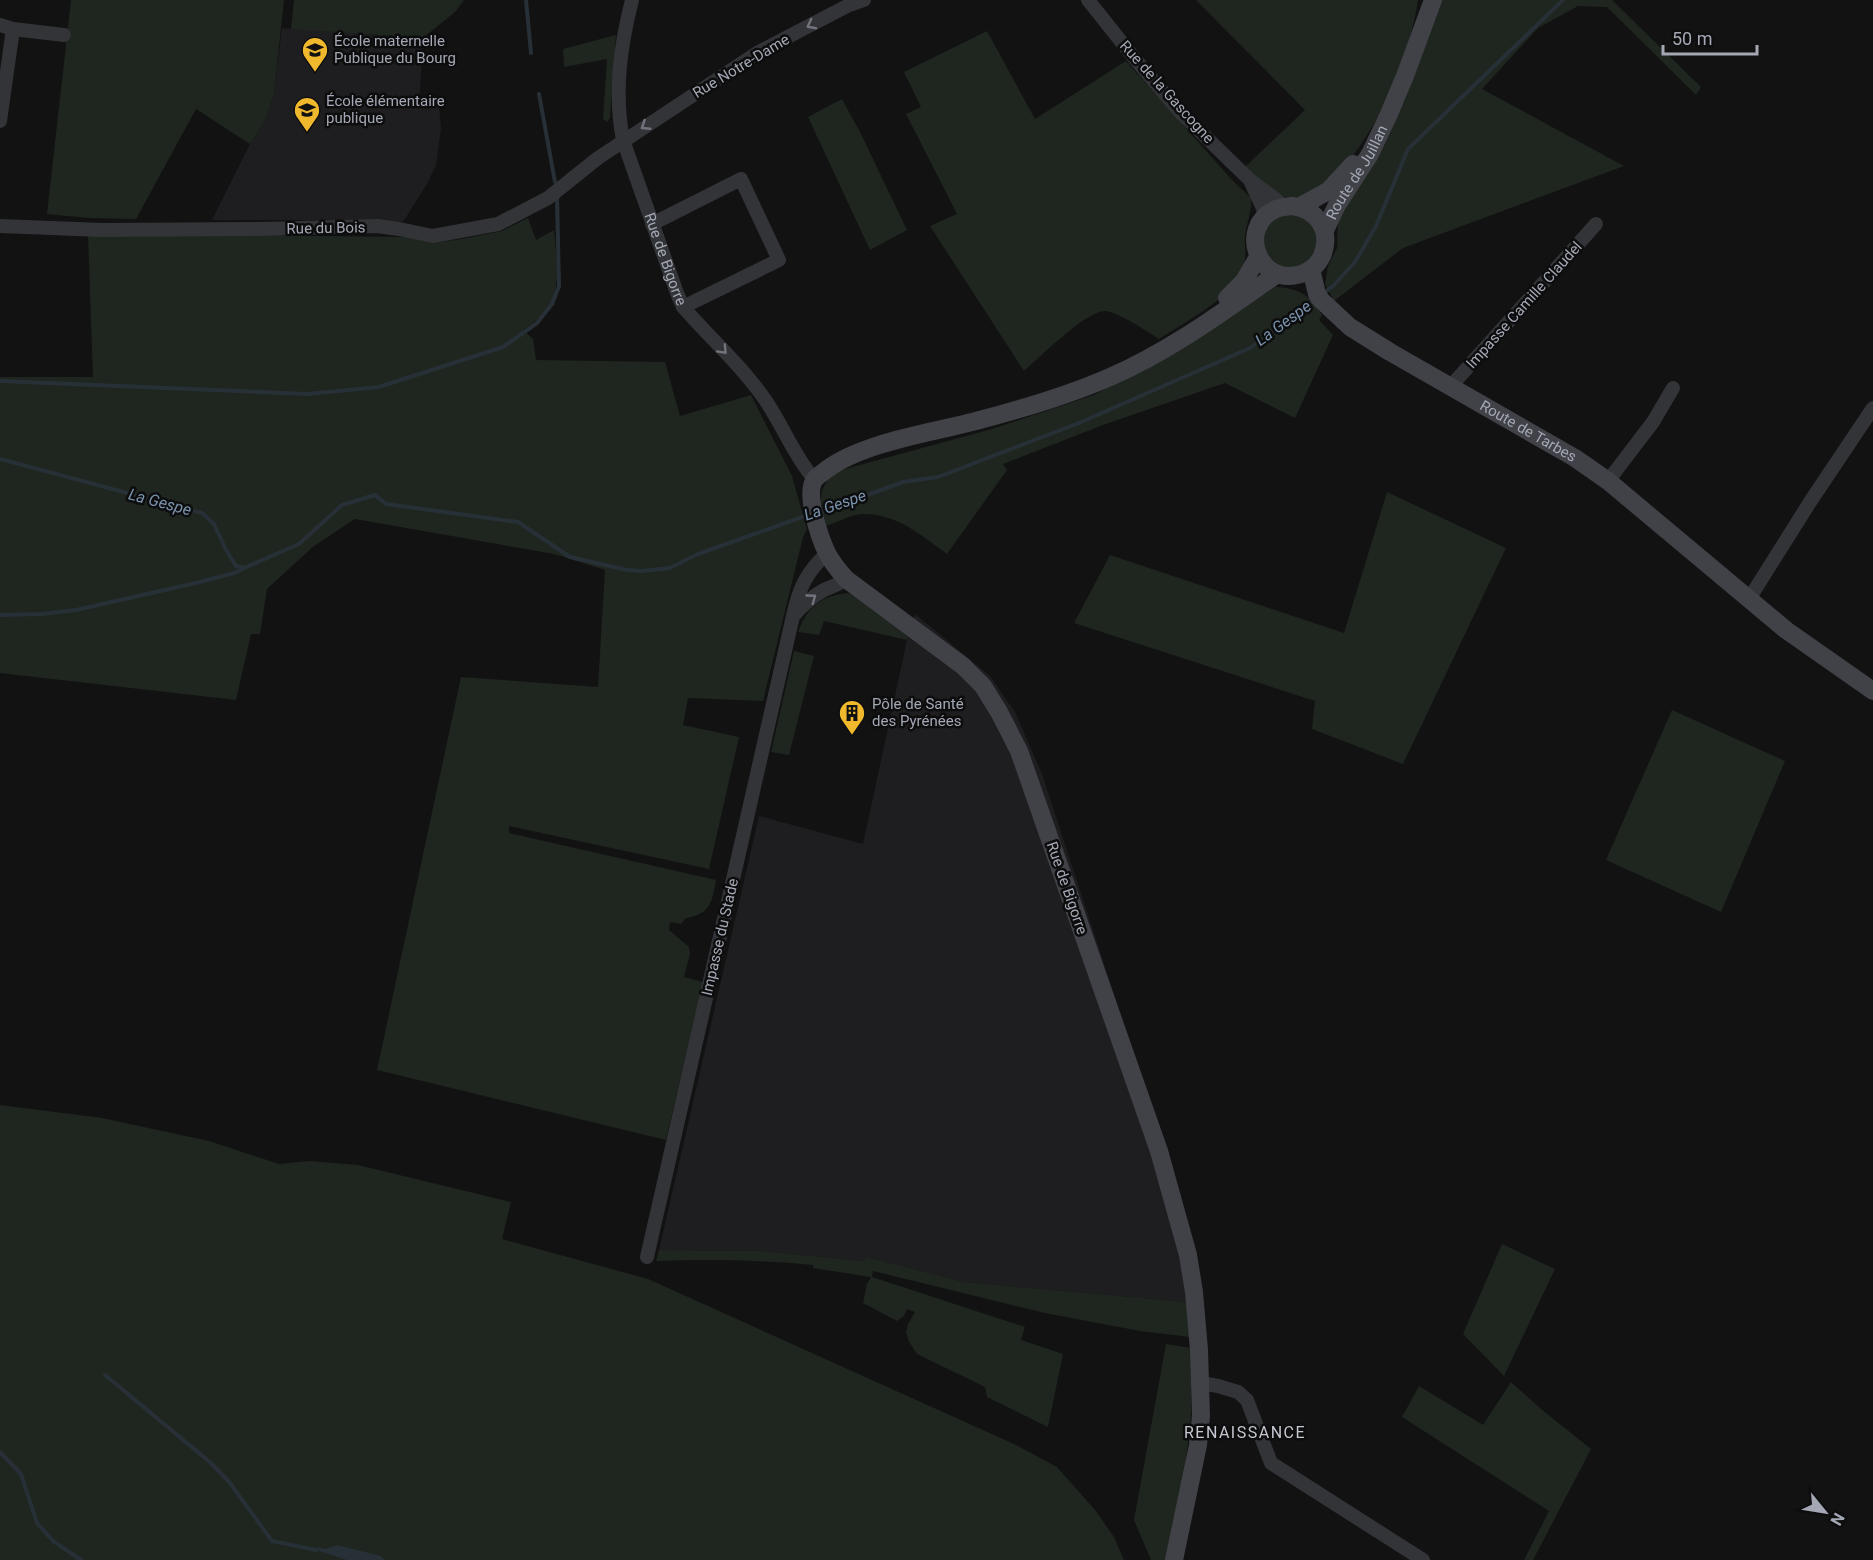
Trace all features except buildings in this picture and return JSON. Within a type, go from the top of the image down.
[{"type":"main road","name":"Route de Juillan","points":[[1325,230],[1337,205],[1370,154],[1389,114],[1432,0]]},
{"type":"main road","name":"Route de Juillan","points":[[1293,207],[1328,191],[1351,168],[1389,114]]},
{"type":"main road","points":[[1293,207],[1310,212],[1325,230],[1323,253],[1320,260],[1304,274],[1292,277],[1277,274],[1266,268],[1258,257],[1254,245],[1258,224],[1266,215],[1276,208],[1293,207]]},
{"type":"main road","points":[[1198,327],[1245,281],[1258,257]]},
{"type":"main road","name":"Route de Tarbes","points":[[1311,269],[1322,300],[1350,327],[1575,458],[1608,481],[1786,630],[1873,691]]},
{"type":"main road","points":[[814,479],[832,466],[864,451],[1065,396],[1112,376],[1153,355],[1277,274]]},
{"type":"main road","name":"Rue de Bigorre","points":[[814,479],[811,490],[818,528],[827,553],[836,567],[846,579],[963,666],[982,686],[999,712],[1019,751],[1159,1151],[1188,1255],[1197,1319],[1201,1383],[1198,1445],[1174,1560]]},
{"type":"street","name":"Rue de Bigorre","points":[[632,0],[619,66],[618,117],[623,140],[651,224],[684,307],[753,383],[814,479]]},
{"type":"street","name":"Rue Notre-Dame","points":[[623,140],[757,53],[847,6],[864,0]]},
{"type":"street","name":"Rue de la Gascogne","points":[[1088,0],[1180,112],[1250,180],[1293,207]]},
{"type":"street","points":[[0,121],[7,27],[64,35]]},
{"type":"street","name":"Rue du Bois","points":[[0,226],[114,230],[377,226],[433,236],[498,224],[518,214],[548,198],[623,140]]},
{"type":"street","points":[[651,224],[741,179],[779,260],[684,307]]},
{"type":"street","name":"Rue de la Gascogne","points":[[1250,180],[1266,215]]},
{"type":"street","name":"Impasse Camille Claudel","points":[[1451,386],[1596,224]]},
{"type":"street","points":[[1608,481],[1653,422],[1672,388]]},
{"type":"street","points":[[1749,598],[1873,408]]},
{"type":"street","name":"Impasse du Stade","points":[[647,1257],[798,592],[814,565],[827,553]]},
{"type":"street","points":[[793,616],[809,599],[846,579]]},
{"type":"street","points":[[1201,1383],[1238,1392],[1247,1400],[1270,1463],[1423,1560]]},
{"type":"shaded area","points":[[71,0],[284,0],[274,93],[265,121],[250,144],[196,109],[136,219],[47,214]]},
{"type":"shaded area","points":[[294,0],[464,0],[455,12],[423,38],[291,29]]},
{"type":"shaded area","points":[[1196,0],[1418,0],[1406,51],[1383,108],[1368,135],[1332,178],[1303,198],[1293,199],[1278,193],[1245,167],[1305,110]]},
{"type":"shaded area","points":[[1442,0],[1612,0],[1701,87],[1696,95],[1607,7],[1578,6],[1538,28],[1482,89],[1624,166],[1403,248],[1334,301],[1325,284],[1328,266],[1337,248],[1338,218],[1405,100]]},
{"type":"shaded area","points":[[282,28],[423,38],[419,107],[439,105],[441,129],[436,165],[403,222],[212,220],[250,144],[265,121],[274,93]]},
{"type":"shaded area","points":[[987,31],[1035,119],[1126,61],[1232,180],[1251,198],[1245,235],[1244,267],[1236,282],[1217,301],[1159,339],[1111,312],[1097,313],[1051,346],[1024,371],[930,226],[957,214],[906,114],[921,107],[904,72]]},
{"type":"shaded area","points":[[616,35],[610,118],[607,122],[603,119],[607,59],[564,67],[563,49]]},
{"type":"shaded area","points":[[842,99],[907,230],[870,250],[808,117]]},
{"type":"shaded area","points":[[1294,213],[1304,215],[1319,232],[1317,254],[1303,268],[1282,268],[1270,260],[1265,251],[1265,233],[1275,219]]},
{"type":"shaded area","points":[[528,218],[536,240],[554,230],[557,262],[556,284],[551,304],[543,315],[523,330],[533,339],[536,360],[665,362],[680,416],[751,395],[792,476],[807,529],[803,537],[763,701],[688,698],[683,725],[739,737],[709,869],[509,826],[509,833],[716,880],[711,901],[705,910],[686,918],[681,924],[670,922],[669,930],[689,947],[690,954],[684,977],[703,982],[666,1140],[377,1070],[461,677],[598,687],[605,570],[554,554],[355,519],[314,546],[267,589],[260,634],[251,634],[236,700],[0,673],[0,377],[93,377],[88,235],[406,237],[433,243],[502,231]]},
{"type":"shaded area","points":[[1271,286],[1295,290],[1307,297],[1322,315],[1319,320],[1333,335],[1295,418],[1225,383],[1103,425],[1003,464],[1007,470],[947,554],[908,526],[886,517],[858,514],[826,526],[821,497],[824,486],[834,472],[992,429],[1094,395],[1181,348]]},
{"type":"shaded area","points":[[1387,492],[1506,548],[1403,764],[1312,729],[1315,701],[1074,623],[1110,555],[1344,633]]},
{"type":"shaded area","points":[[848,593],[859,597],[909,632],[907,640],[824,621],[819,635],[798,632],[806,615],[817,604],[830,597]]},
{"type":"shaded area","points":[[915,614],[990,676],[1015,712],[1042,774],[1172,1172],[1188,1302],[964,1282],[867,1257],[862,1261],[762,1251],[659,1250],[759,816],[863,844],[907,640]]},
{"type":"shaded area","points":[[794,651],[814,656],[789,755],[771,752]]},
{"type":"shaded area","points":[[1672,710],[1785,761],[1721,912],[1606,860]]},
{"type":"shaded area","points":[[0,1105],[102,1118],[209,1141],[279,1164],[310,1161],[358,1165],[511,1202],[502,1239],[648,1279],[1014,1444],[1057,1467],[1095,1510],[1114,1537],[1124,1560],[0,1560]]},
{"type":"shaded area","points":[[1502,1244],[1555,1269],[1504,1376],[1463,1334]]},
{"type":"shaded area","points":[[659,1250],[762,1251],[862,1261],[867,1257],[964,1282],[1188,1302],[1190,1337],[1140,1331],[1045,1313],[873,1271],[872,1277],[1025,1327],[1021,1340],[1063,1354],[1048,1427],[987,1397],[985,1387],[917,1354],[906,1332],[915,1312],[907,1309],[904,1316],[897,1321],[863,1303],[871,1277],[793,1263],[734,1260],[656,1261]]},
{"type":"shaded area","points":[[1166,1344],[1191,1348],[1191,1417],[1181,1499],[1166,1560],[1151,1560],[1134,1520]]},
{"type":"shaded area","points":[[1511,1382],[1591,1449],[1533,1560],[1524,1560],[1549,1511],[1402,1417],[1419,1386],[1483,1425]]},
{"type":"shaded area","points":[[337,1545],[381,1556],[384,1560],[347,1560],[316,1550],[318,1547],[325,1549]]},
{"type":"waterway","points":[[526,0],[531,53]]},
{"type":"waterway","name":"La Gespe","points":[[1324,293],[1355,262],[1376,226],[1408,149],[1563,0]]},
{"type":"waterway","points":[[539,94],[555,182]]},
{"type":"waterway","points":[[0,381],[307,394],[379,387],[503,347],[537,323],[552,304],[559,286],[557,197]]},
{"type":"waterway","name":"La Gespe","points":[[818,513],[903,482],[938,477],[1079,423],[1250,348],[1316,299]]},
{"type":"waterway","name":"La Gespe","points":[[0,459],[202,513],[214,524],[236,566],[244,568],[299,544],[342,505],[375,495],[386,504],[518,522],[570,557],[627,570],[642,571],[670,568],[698,554],[808,515]]},
{"type":"waterway","points":[[0,615],[76,610],[200,582],[243,569]]},
{"type":"waterway","points":[[105,1375],[211,1463],[230,1483],[272,1541],[316,1550]]},
{"type":"waterway","points":[[0,1452],[21,1474],[37,1523],[53,1541],[81,1560]]},
{"type":"place","name":"École maternelle Publique du Bourg","points":[[315,73]]},
{"type":"place","name":"École élémentaire publique","points":[[307,133]]},
{"type":"place","name":"Pôle de Santé des Pyrénées","points":[[852,736]]},
{"type":"district","name":"RENAISSANCE","points":[[1245,1432]]}]
